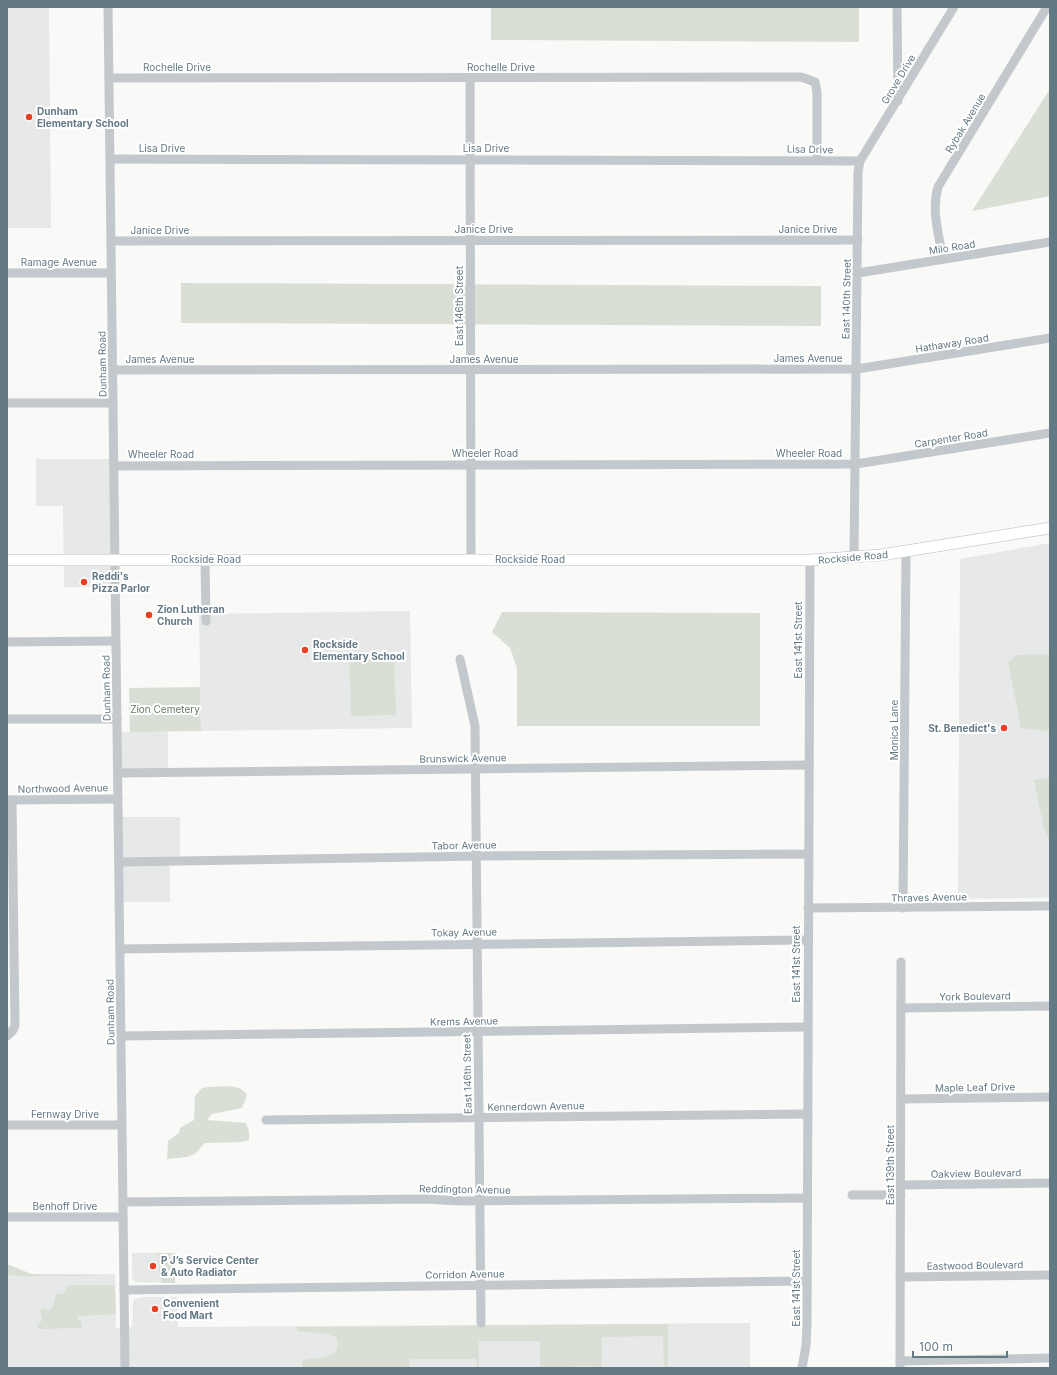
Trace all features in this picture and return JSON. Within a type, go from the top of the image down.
[{"type":"main road","name":"Rockside Road","points":[[7,560],[810,560],[854,558],[906,552],[1050,528]]},
{"type":"street","name":"Dunham Road","points":[[108,7],[111,159],[112,370],[115,466],[125,1368]]},
{"type":"street","points":[[897,7],[898,101]]},
{"type":"street","name":"Grove Drive","points":[[860,161],[954,7]]},
{"type":"street","name":"Rybak Avenue","points":[[943,259],[935,212],[935,198],[938,187],[1047,7]]},
{"type":"street","name":"Rochelle Drive","points":[[109,78],[802,77],[815,82],[817,92],[817,160]]},
{"type":"street","name":"East 146th Street","points":[[470,78],[471,559]]},
{"type":"street","name":"Lisa Drive","points":[[111,159],[860,161]]},
{"type":"street","name":"East 140th Street","points":[[854,558],[858,180],[860,161]]},
{"type":"street","name":"Janice Drive","points":[[111,241],[858,240]]},
{"type":"street","name":"Milo Road","points":[[858,273],[1050,242]]},
{"type":"street","name":"Ramage Avenue","points":[[7,273],[111,273]]},
{"type":"street","name":"Hathaway Road","points":[[856,369],[1050,338]]},
{"type":"street","name":"James Avenue","points":[[112,370],[856,369]]},
{"type":"street","points":[[7,403],[113,403]]},
{"type":"street","name":"Carpenter Road","points":[[856,464],[1050,433]]},
{"type":"street","name":"Wheeler Road","points":[[115,466],[856,464]]},
{"type":"street","name":"Monica Lane","points":[[903,908],[906,552]]},
{"type":"street","points":[[205,559],[206,621]]},
{"type":"street","name":"East 141st Street","points":[[802,1368],[806,1339],[807,1281],[807,940],[810,560]]},
{"type":"street","points":[[7,642],[116,641]]},
{"type":"street","name":"East 146th Street","points":[[460,659],[474,726],[481,1323]]},
{"type":"street","points":[[7,719],[117,719]]},
{"type":"street","name":"Brunswick Avenue","points":[[118,773],[809,765]]},
{"type":"street","name":"Northwood Avenue","points":[[10,800],[118,799]]},
{"type":"street","points":[[10,800],[10,1033]]},
{"type":"street","name":"Tabor Avenue","points":[[119,862],[476,856],[808,854]]},
{"type":"street","name":"Thraves Avenue","points":[[808,908],[1050,906]]},
{"type":"street","name":"Tokay Avenue","points":[[120,949],[477,943],[807,940]]},
{"type":"street","name":"East 139th Street","points":[[900,1365],[901,962]]},
{"type":"street","name":"York Boulevard","points":[[901,1008],[1050,1006]]},
{"type":"street","name":"Krems Avenue","points":[[121,1036],[807,1027]]},
{"type":"street","name":"Maple Leaf Drive","points":[[901,1099],[1050,1097]]},
{"type":"street","name":"Kennerdown Avenue","points":[[266,1120],[808,1114]]},
{"type":"street","name":"Fernway Drive","points":[[7,1125],[122,1125]]},
{"type":"street","name":"Oakview Boulevard","points":[[901,1185],[1050,1183]]},
{"type":"street","points":[[852,1194],[901,1194]]},
{"type":"street","name":"Reddington Avenue","points":[[123,1202],[425,1199],[479,1201],[807,1198]]},
{"type":"street","name":"Benhoff Drive","points":[[7,1217],[123,1217]]},
{"type":"street","name":"Eastwood Boulevard","points":[[900,1277],[1050,1275]]},
{"type":"street","name":"Corridon Avenue","points":[[124,1290],[301,1289],[481,1284],[807,1281]]},
{"type":"street","points":[[900,1365],[1050,1358]]},
{"type":"shaded area","name":"Dunham Elementary School","points":[[7,7],[49,7],[51,228],[7,228]]},
{"type":"shaded area","points":[[36,459],[115,459],[118,587],[64,587],[63,506],[36,506]]},
{"type":"shaded area","name":"St. Benedict's","points":[[1050,543],[1050,898],[958,899],[960,559]]},
{"type":"shaded area","name":"Rockside Elementary School","points":[[410,611],[412,728],[201,731],[199,614]]},
{"type":"shaded area","points":[[168,731],[168,772],[118,773],[117,732]]},
{"type":"shaded area","points":[[118,817],[180,817],[180,862],[170,862],[170,902],[120,902]]},
{"type":"shaded area","name":"P J’s Service Center & Auto Radiator","points":[[132,1253],[175,1253],[175,1283],[134,1282],[132,1278]]},
{"type":"shaded area","points":[[7,1264],[31,1274],[115,1274],[116,1328],[132,1327],[133,1300],[141,1297],[177,1297],[178,1327],[750,1323],[750,1368],[7,1368]]},
{"type":"green space","points":[[491,7],[859,7],[859,42],[491,40]]},
{"type":"green space","points":[[1050,89],[1050,196],[972,211]]},
{"type":"green space","points":[[181,283],[821,286],[821,326],[181,323]]},
{"type":"green space","points":[[502,612],[760,613],[760,726],[517,726],[517,668],[510,648],[492,632]]},
{"type":"green space","points":[[394,653],[396,715],[351,716],[349,654]]},
{"type":"green space","points":[[1050,654],[1050,729],[1044,731],[1021,728],[1008,662],[1017,655]]},
{"type":"green space","name":"Zion Cemetery","points":[[200,687],[201,731],[130,732],[129,688]]},
{"type":"green space","points":[[1050,777],[1050,842],[1043,825],[1034,780]]},
{"type":"green space","points":[[235,1087],[244,1091],[247,1095],[242,1108],[212,1114],[207,1120],[246,1123],[249,1131],[249,1140],[243,1142],[205,1143],[195,1154],[187,1157],[167,1159],[168,1141],[179,1133],[180,1128],[194,1120],[195,1096],[202,1088]]},
{"type":"green space","points":[[145,1253],[175,1253],[175,1283],[162,1283],[159,1272],[158,1254]]},
{"type":"green space","points":[[7,1264],[31,1274],[115,1276],[7,1275]]},
{"type":"green space","points":[[68,1285],[113,1285],[115,1287],[116,1314],[78,1316],[77,1319],[82,1322],[82,1328],[38,1329],[37,1326],[42,1320],[40,1309],[46,1309],[48,1311],[52,1308],[56,1294],[63,1294]]},
{"type":"green space","points":[[668,1324],[668,1368],[664,1368],[663,1336],[602,1337],[602,1368],[596,1368],[595,1366],[540,1368],[540,1341],[479,1341],[479,1368],[477,1368],[476,1359],[410,1359],[410,1368],[302,1368],[302,1361],[332,1354],[336,1351],[338,1345],[336,1337],[327,1334],[297,1331],[297,1327]]},
{"type":"place","name":"Dunham Elementary School","points":[[29,117]]},
{"type":"place","name":"Reddi's Pizza Parlor","points":[[84,582]]},
{"type":"place","name":"Zion Lutheran Church","points":[[149,615]]},
{"type":"place","name":"Rockside Elementary School","points":[[305,650]]},
{"type":"place","name":"St. Benedict's","points":[[1004,728]]},
{"type":"place","name":"P J’s Service Center & Auto Radiator","points":[[153,1266]]},
{"type":"place","name":"Convenient Food Mart","points":[[155,1309]]}]
